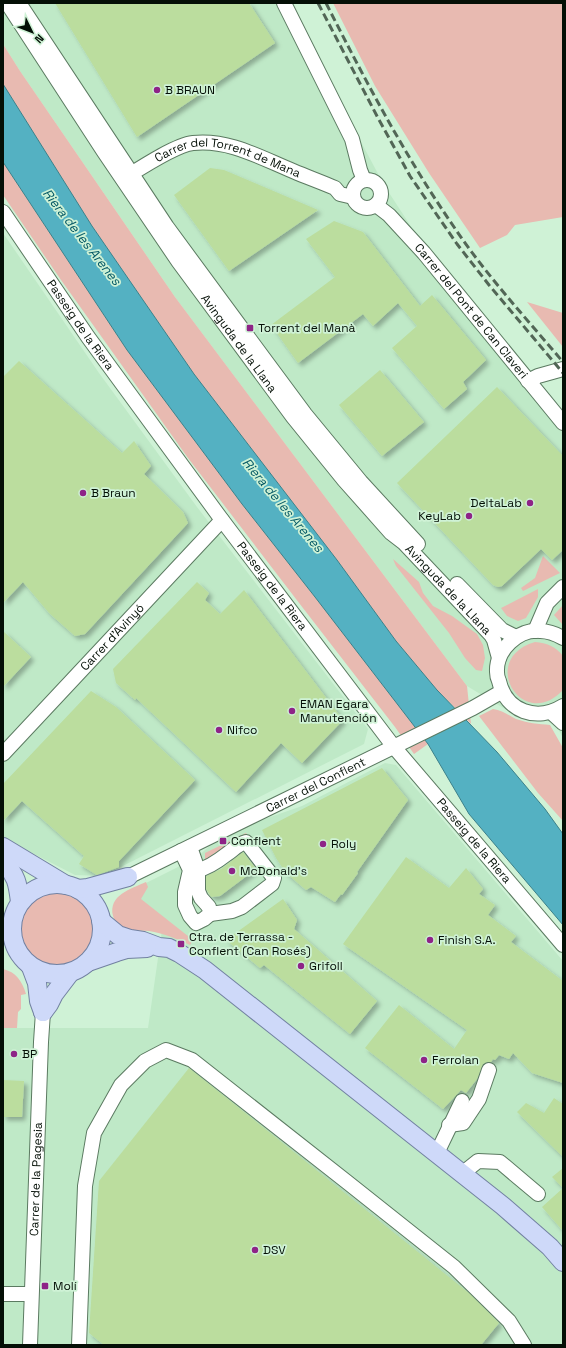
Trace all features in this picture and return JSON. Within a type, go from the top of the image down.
[{"type":"main road","points":[[3,847],[90,898],[95,905],[102,928],[100,942],[94,955],[88,962],[70,973],[50,974],[40,972],[18,960]]},
{"type":"main road","points":[[3,863],[16,878],[11,924],[12,937],[18,960],[37,983],[39,1000],[44,1012]]},
{"type":"main road","points":[[12,915],[27,894],[42,886],[54,884],[88,888],[128,877]]},
{"type":"main road","points":[[100,918],[107,898],[114,889],[128,877]]},
{"type":"main road","points":[[100,918],[118,935],[159,947]]},
{"type":"main road","points":[[88,962],[122,950],[159,947],[169,948],[179,953],[204,970],[437,1153],[538,1236],[563,1262]]},
{"type":"main road","points":[[44,1012],[54,994],[70,973]]},
{"type":"street","name":"Avinguda de la Llana","points":[[7,3],[126,177],[167,228],[305,414],[361,482],[406,532],[502,630],[516,637]]},
{"type":"street","name":"Avinguda de la Llana","points":[[19,3],[178,261],[293,417],[344,480],[391,532],[404,542],[491,635],[499,658]]},
{"type":"street","points":[[284,3],[352,139],[360,170],[358,188],[357,204],[364,208],[371,207],[376,205],[381,198],[380,187],[376,182],[370,180],[358,188]]},
{"type":"street","name":"Carrer del Torrent de Mana","points":[[126,177],[168,152],[192,143],[212,143],[227,145],[249,152],[336,188],[342,185],[358,188]]},
{"type":"street","name":"Carrer del Pont de Can Claveri","points":[[376,205],[389,214],[424,253],[563,423]]},
{"type":"street","name":"Passeig de la Riera","points":[[3,212],[88,337],[222,520],[400,744],[563,945]]},
{"type":"street","points":[[528,381],[538,376],[563,369]]},
{"type":"street","name":"Carrer d'Avinyó","points":[[3,754],[222,520]]},
{"type":"street","points":[[535,631],[547,603],[560,593]]},
{"type":"street","points":[[563,638],[555,634],[541,631],[526,632],[516,637],[505,647],[499,658],[497,672],[501,692],[510,703],[523,711],[537,714],[557,709],[563,723]]},
{"type":"street","name":"Carrer del Conflent","points":[[128,877],[473,708],[501,692]]},
{"type":"street","points":[[185,849],[190,870],[185,892],[185,905],[190,916],[196,923],[210,914],[232,911],[242,907],[272,884],[274,878],[246,842],[240,843],[206,868],[198,870]]},
{"type":"street","points":[[185,849],[198,870],[198,891],[201,898],[209,907],[210,914]]},
{"type":"street","name":"Carrer de la Pagesia","points":[[30,1345],[41,1042],[44,1012]]},
{"type":"street","points":[[79,1345],[85,1186],[94,1133],[121,1085],[144,1061],[166,1050],[192,1060],[454,1267],[509,1321],[524,1345]]},
{"type":"street","points":[[449,1125],[463,1123],[479,1099],[489,1070]]},
{"type":"street","points":[[437,1153],[449,1125],[462,1101]]},
{"type":"street","points":[[463,1174],[478,1160],[500,1162],[538,1194]]},
{"type":"street","points":[[3,1294],[31,1294]]},
{"type":"shaded area","points":[[3,3],[290,3],[384,185],[410,225],[563,411],[563,738],[555,723],[510,712],[467,686],[175,297],[20,71],[3,44]]},
{"type":"shaded area","points":[[333,3],[563,3],[563,217],[515,225],[507,235],[480,248],[429,173],[375,86]]},
{"type":"shaded area","points":[[3,44],[175,297],[467,686],[471,724],[437,690],[396,641],[337,560],[194,374],[92,226],[3,84]]},
{"type":"shaded area","points":[[3,162],[127,350],[242,504],[428,744],[414,754],[395,727],[188,458],[61,280],[3,195]]},
{"type":"shaded area","points":[[3,233],[99,373],[197,507],[368,729],[364,744],[103,876],[75,875],[3,838]]},
{"type":"shaded area","points":[[527,302],[563,313],[563,347]]},
{"type":"shaded area","points":[[543,556],[560,573],[523,591],[521,588],[535,578]]},
{"type":"shaded area","points":[[393,559],[419,582],[423,593],[433,606],[452,616],[477,634],[483,645],[485,658],[482,671],[476,670],[465,658],[449,633],[396,566]]},
{"type":"shaded area","points":[[538,589],[538,597],[526,618],[518,621],[507,616],[501,608]]},
{"type":"shaded area","points":[[563,605],[563,625],[554,615]]},
{"type":"shaded area","points":[[535,642],[550,646],[563,656],[563,690],[548,701],[534,703],[521,698],[512,688],[508,676],[509,663],[518,651]]},
{"type":"shaded area","points":[[493,709],[516,719],[550,725],[563,748],[563,821],[538,793],[479,716]]},
{"type":"shaded area","points":[[385,763],[396,765],[563,961],[563,1345],[3,1345],[3,1028],[148,1028],[163,923],[141,906],[134,889],[196,858],[213,843],[245,826],[302,806]]},
{"type":"shaded area","points":[[246,833],[249,838],[215,853],[205,861],[205,853]]},
{"type":"shaded area","points":[[146,882],[148,887],[141,899],[193,940],[190,945],[159,933],[128,929],[121,926],[115,920],[112,909],[117,898],[128,890]]},
{"type":"shaded area","points":[[56,892],[70,895],[82,903],[90,915],[93,929],[90,943],[82,955],[70,963],[56,966],[42,963],[30,955],[22,943],[19,929],[22,915],[30,903],[42,895]]},
{"type":"shaded area","points":[[3,969],[12,972],[18,978],[23,985],[26,994],[21,995],[21,1009],[18,1012],[17,1028],[3,1028]]},
{"type":"water","name":"Riera de les Arenes","points":[[3,84],[92,226],[194,374],[337,560],[396,641],[437,690],[497,752],[545,809],[563,834],[563,925],[469,814],[428,744],[242,504],[127,350],[3,162]]},
{"type":"building","name":"B BRAUN","points":[[55,3],[249,3],[275,43],[137,137]]},
{"type":"building","points":[[210,168],[224,170],[318,210],[229,271],[174,195]]},
{"type":"building","points":[[334,221],[363,232],[420,306],[432,295],[486,360],[463,382],[467,389],[444,409],[392,348],[417,326],[398,303],[373,326],[363,314],[298,363],[271,325],[335,277],[306,239]]},
{"type":"building","name":"B Braun","points":[[19,361],[122,453],[134,441],[151,466],[144,474],[183,512],[188,523],[85,634],[75,636],[49,613],[23,582],[3,603],[3,377]]},
{"type":"building","points":[[380,370],[424,422],[382,456],[339,405]]},
{"type":"building","points":[[497,387],[563,456],[563,550],[552,560],[541,549],[502,586],[498,587],[493,585],[397,483]]},
{"type":"building","points":[[197,582],[209,593],[205,600],[220,614],[244,590],[343,720],[302,763],[281,743],[236,792],[136,698],[135,700],[116,683],[113,669]]},
{"type":"building","points":[[3,631],[31,657],[3,687]]},
{"type":"building","points":[[91,691],[116,707],[195,780],[119,861],[119,867],[97,875],[79,864],[84,856],[22,801],[3,821],[3,784]]},
{"type":"building","name":"Roly","points":[[382,768],[408,800],[357,872],[358,873],[335,902],[311,887],[306,890],[286,873],[276,858],[262,830]]},
{"type":"building","name":"McDonald's","points":[[243,852],[256,869],[220,896],[211,897],[206,889],[206,876],[221,869]]},
{"type":"building","points":[[406,857],[449,888],[466,868],[483,889],[479,894],[495,905],[488,915],[516,936],[511,942],[563,981],[563,1083],[532,1073],[513,1053],[509,1059],[499,1055],[495,1060],[493,1059],[491,1062],[483,1064],[477,1079],[466,1093],[461,1090],[443,1109],[365,1048],[399,1005],[454,1049],[467,1030],[343,944]]},
{"type":"building","name":"Grifoll","points":[[283,899],[297,920],[294,929],[377,1001],[350,1034],[264,965],[260,968],[226,940]]},
{"type":"building","name":"DSV","points":[[189,1068],[470,1294],[499,1323],[481,1345],[104,1345],[89,1333],[99,1181]]},
{"type":"building","points":[[3,1080],[24,1081],[22,1117],[3,1117]]},
{"type":"building","points":[[554,1098],[563,1104],[563,1157],[517,1112],[526,1103],[544,1113]]},
{"type":"building","points":[[563,1168],[563,1188],[552,1177]]},
{"type":"building","points":[[563,1188],[563,1231],[542,1207]]},
{"type":"railway","points":[[318,3],[410,176],[457,244],[489,285],[563,373]]},
{"type":"railway","points":[[326,3],[386,117],[436,200],[479,262],[563,362]]},
{"type":"place","name":"B BRAUN","points":[[157,90]]},
{"type":"place","name":"Torrent del Manà","points":[[250,328]]},
{"type":"place","name":"B Braun","points":[[83,493]]},
{"type":"place","name":"DeltaLab","points":[[530,503]]},
{"type":"place","name":"KeyLab","points":[[469,516]]},
{"type":"place","name":"EMAN Egara Manutención","points":[[292,711]]},
{"type":"place","name":"Nifco","points":[[219,730]]},
{"type":"place","name":"Conflent","points":[[223,841]]},
{"type":"place","name":"Roly","points":[[323,844]]},
{"type":"place","name":"McDonald's","points":[[232,871]]},
{"type":"place","name":"Finish S.A.","points":[[430,940]]},
{"type":"place","name":"Ctra. de Terrassa - Conflent (Can Rosés)","points":[[181,944]]},
{"type":"place","name":"Grifoll","points":[[301,966]]},
{"type":"place","name":"BP","points":[[14,1054]]},
{"type":"place","name":"Ferrolan","points":[[424,1060]]},
{"type":"place","name":"DSV","points":[[255,1250]]},
{"type":"place","name":"Molí","points":[[45,1286]]}]
